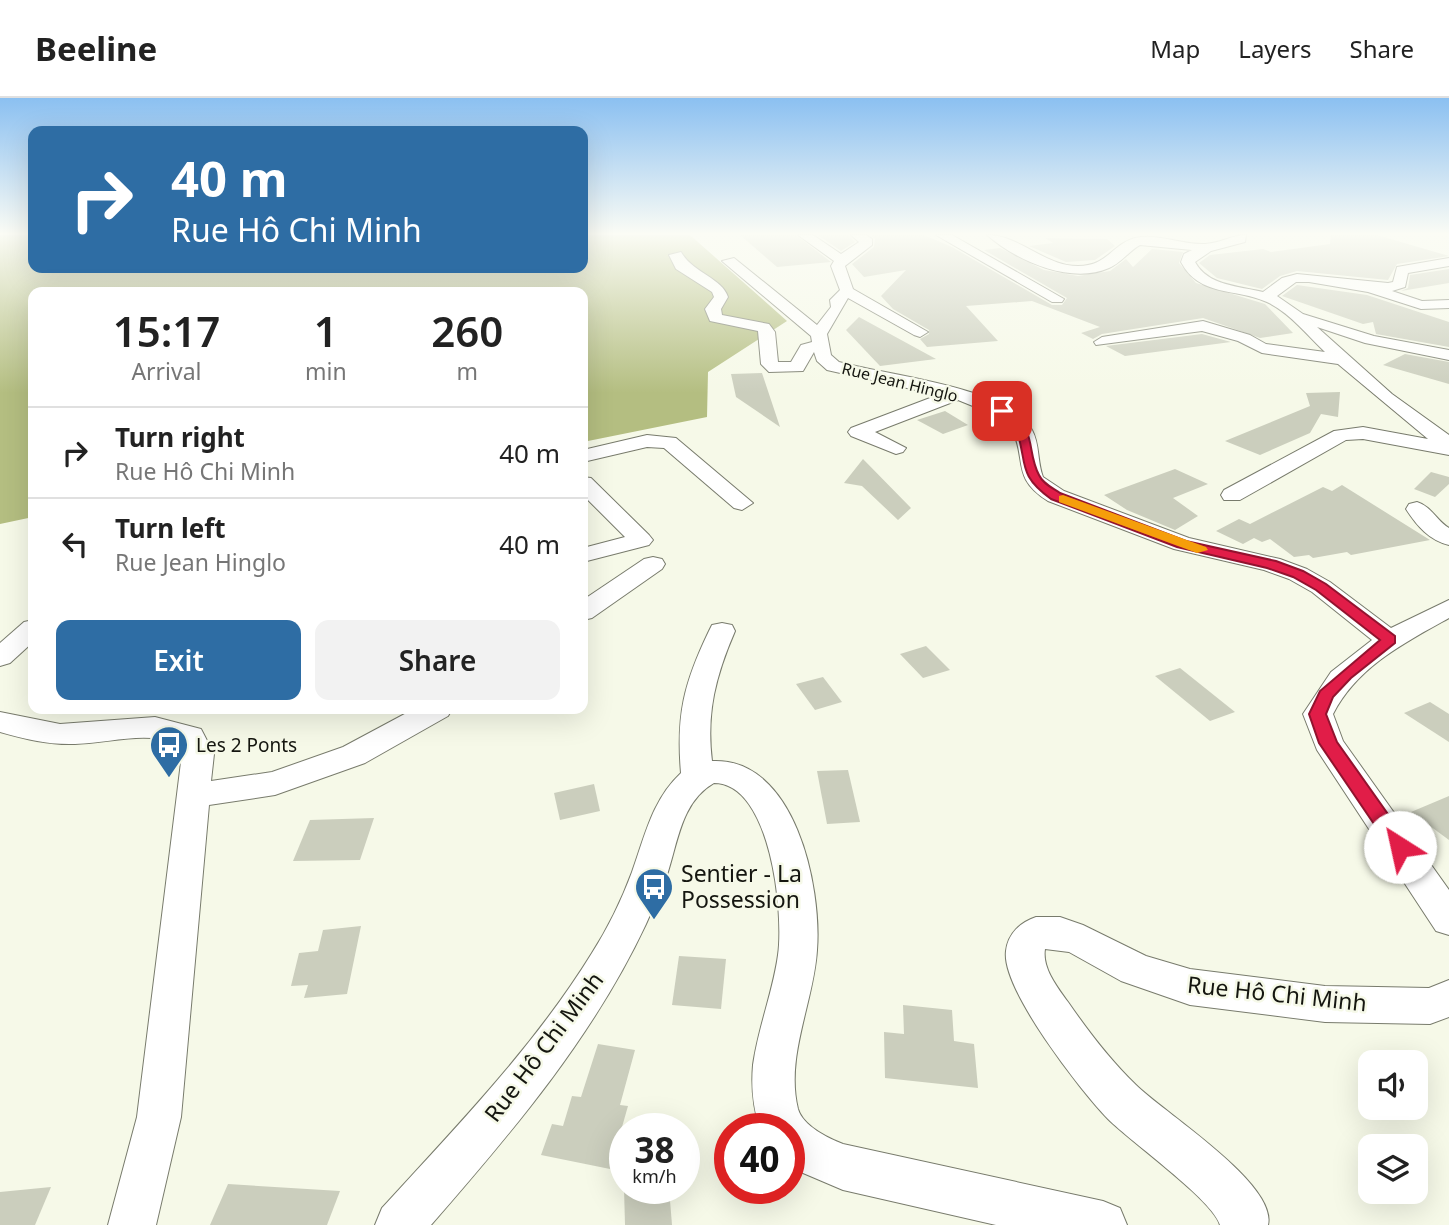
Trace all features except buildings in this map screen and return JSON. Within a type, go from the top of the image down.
[{"type":"street","points":[[713,288],[721,293],[713,309],[715,318],[763,327],[767,332],[770,364],[775,368],[797,366],[802,351],[820,341],[838,307],[837,300],[848,291]]},
{"type":"street","name":"Rue Jean Hinglo","points":[[759,288],[820,341],[823,357],[833,366],[954,395],[1002,411],[1020,425],[1026,439],[1031,472],[1038,484],[1056,496],[1182,544],[1271,564],[1298,574],[1321,587],[1389,640]]},
{"type":"street","points":[[847,288],[848,291],[920,332]]},
{"type":"street","points":[[1037,288],[1058,299]]},
{"type":"street","points":[[1225,288],[1265,296],[1296,317],[1343,359],[1449,443]]},
{"type":"street","points":[[1265,296],[1276,288]]},
{"type":"street","points":[[1366,288],[1421,305],[1449,304]]},
{"type":"street","points":[[1296,317],[1371,340],[1449,355]]},
{"type":"street","points":[[1102,342],[1203,326],[1244,338],[1262,348],[1343,359]]},
{"type":"street","points":[[896,449],[858,432],[954,395]]},
{"type":"street","points":[[1232,495],[1341,435],[1363,433],[1449,449]]},
{"type":"street","points":[[588,455],[647,441],[669,442],[742,503]]},
{"type":"street","points":[[588,488],[641,540],[588,554]]},
{"type":"street","points":[[1417,509],[1433,528],[1449,538]]},
{"type":"street","points":[[588,609],[653,564]]},
{"type":"street","points":[[1449,608],[1389,640],[1345,675],[1326,694],[1318,714],[1328,743],[1449,920]]},
{"type":"street","points":[[722,631],[700,677],[693,706],[698,777],[715,770],[733,774],[750,784],[771,805],[786,853],[800,929],[795,979],[776,1060],[774,1098],[778,1113]]},
{"type":"street","points":[[0,657],[28,632]]},
{"type":"street","points":[[196,794],[275,783],[354,755],[428,714]]},
{"type":"street","points":[[0,722],[58,734],[139,724],[166,726],[190,736],[198,754],[196,794],[159,1117],[132,1225]]},
{"type":"street","name":"Rue Hô Chi Minh","points":[[399,1225],[554,1042],[613,956],[650,873],[669,810],[684,788],[698,777]]},
{"type":"street","name":"Rue Hô Chi Minh","points":[[1244,1225],[1246,1217],[1232,1197],[1147,1125],[1098,1075],[1031,981],[1025,955],[1027,942],[1036,933],[1060,933],[1083,940],[1135,970],[1189,987],[1325,1004],[1430,1006],[1449,998]]},
{"type":"street","points":[[805,1150],[843,1167],[1103,1225]]},
{"type":"green space","points":[[0,288],[28,288],[28,518],[0,524]]},
{"type":"green space","points":[[588,288],[749,288],[787,321],[708,372],[707,417],[588,441]]},
{"type":"slow traffic","points":[[1063,499],[1201,550]]},
{"type":"place","name":"Les 2 Ponts","points":[[169,779]]},
{"type":"place","name":"Sentier - La Possession","points":[[654,921]]},
{"type":"route","points":[[1002,411],[1020,425],[1026,439],[1031,472],[1038,484],[1056,496],[1182,544],[1208,552],[1271,564],[1298,574],[1321,587],[1389,640],[1326,694],[1318,714],[1328,743],[1400,847]]}]
